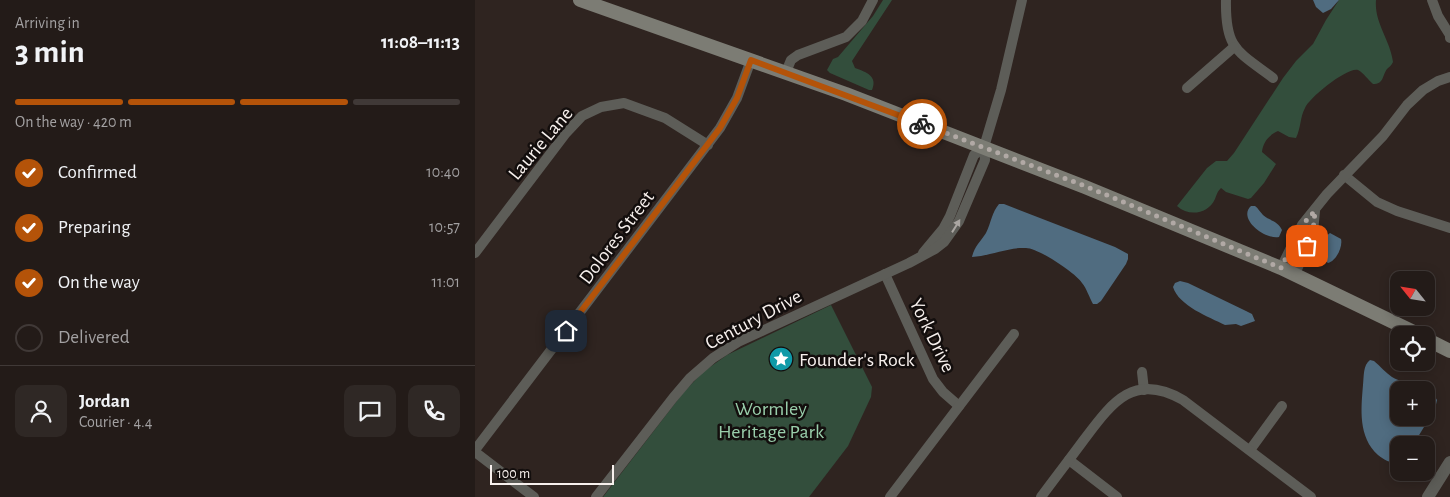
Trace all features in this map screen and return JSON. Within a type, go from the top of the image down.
[{"type":"main road","points":[[580,0],[786,72],[1085,186],[1295,274],[1402,326]]},
{"type":"main road","points":[[1435,343],[1450,351]]},
{"type":"street","points":[[786,72],[791,60],[798,55],[846,37],[862,21],[873,0]]},
{"type":"street","name":"Century Drive","points":[[596,497],[673,398],[690,378],[713,358],[755,334],[885,274],[935,249],[944,242],[959,221],[985,160],[983,147],[1001,90],[1022,0]]},
{"type":"street","points":[[1226,0],[1229,37],[1234,47],[1273,78]]},
{"type":"street","points":[[1433,0],[1438,16],[1450,34],[1450,38]]},
{"type":"street","points":[[1187,88],[1234,47]]},
{"type":"street","name":"Dolores Street","points":[[475,451],[708,145],[734,106],[751,60]]},
{"type":"street","points":[[1281,268],[1302,225],[1344,175],[1383,136],[1407,105],[1423,90],[1437,81],[1450,77]]},
{"type":"street","name":"Laurie Lane","points":[[475,253],[566,133],[582,116],[601,107],[624,103],[671,122],[708,145]]},
{"type":"street","points":[[1344,175],[1377,202],[1397,211],[1450,228]]},
{"type":"street","points":[[1295,274],[1313,232],[1315,211]]},
{"type":"street","name":"York Drive","points":[[885,274],[933,378],[943,392],[959,406]]},
{"type":"street","points":[[890,497],[1014,334]]},
{"type":"street","points":[[1142,372],[1143,390]]},
{"type":"street","points":[[1041,497],[1111,406],[1129,393],[1143,390],[1162,390],[1173,394],[1193,407],[1311,497]]},
{"type":"street","points":[[1250,450],[1282,406]]},
{"type":"street","points":[[475,451],[534,497]]},
{"type":"street","points":[[1069,460],[1117,497]]},
{"type":"street","points":[[1428,497],[1450,462]]},
{"type":"green space","points":[[883,0],[892,0],[852,61],[855,68],[867,73],[872,78],[872,90],[869,90],[827,70],[833,59],[838,57],[873,16]]},
{"type":"green space","points":[[1339,0],[1376,0],[1377,16],[1393,62],[1381,81],[1373,84],[1358,70],[1353,70],[1337,78],[1313,97],[1303,111],[1296,138],[1289,137],[1278,131],[1265,142],[1262,152],[1276,164],[1264,183],[1251,198],[1248,199],[1226,192],[1221,188],[1212,204],[1203,211],[1192,213],[1177,206],[1207,168],[1216,161],[1227,161],[1234,153],[1283,78],[1313,44]]},
{"type":"green space","name":"Wormley Heritage Park","points":[[831,305],[872,387],[871,397],[848,446],[809,497],[603,497],[683,393],[703,372],[727,355]]},
{"type":"water","points":[[1313,0],[1339,0],[1331,9],[1323,13],[1316,7]]},
{"type":"water","points":[[999,204],[1004,204],[1115,247],[1128,254],[1126,264],[1101,301],[1093,304],[1085,288],[1072,273],[1032,249],[1013,249],[972,257],[976,247],[986,233]]},
{"type":"water","points":[[1251,206],[1255,206],[1263,215],[1278,225],[1282,230],[1279,237],[1273,237],[1261,232],[1250,222],[1248,211]]},
{"type":"water","points":[[1330,233],[1341,239],[1341,242],[1340,250],[1336,257],[1328,263],[1321,258],[1321,251],[1327,235]]},
{"type":"water","points":[[1180,281],[1188,283],[1252,314],[1255,321],[1241,326],[1236,324],[1225,325],[1203,314],[1181,300],[1176,294],[1173,287],[1175,283]]},
{"type":"water","points":[[1370,360],[1374,361],[1387,374],[1401,381],[1390,381],[1390,426],[1425,426],[1418,436],[1390,436],[1390,462],[1378,455],[1372,448],[1364,431],[1362,404],[1366,365]]},
{"type":"way so far","points":[[922,124],[1085,186],[1281,268],[1302,225],[1315,211],[1313,232],[1307,246]]},
{"type":"place","name":"Founder's Rock","points":[[781,359]]},
{"type":"route","points":[[566,331],[729,115],[751,60],[922,124]]}]
